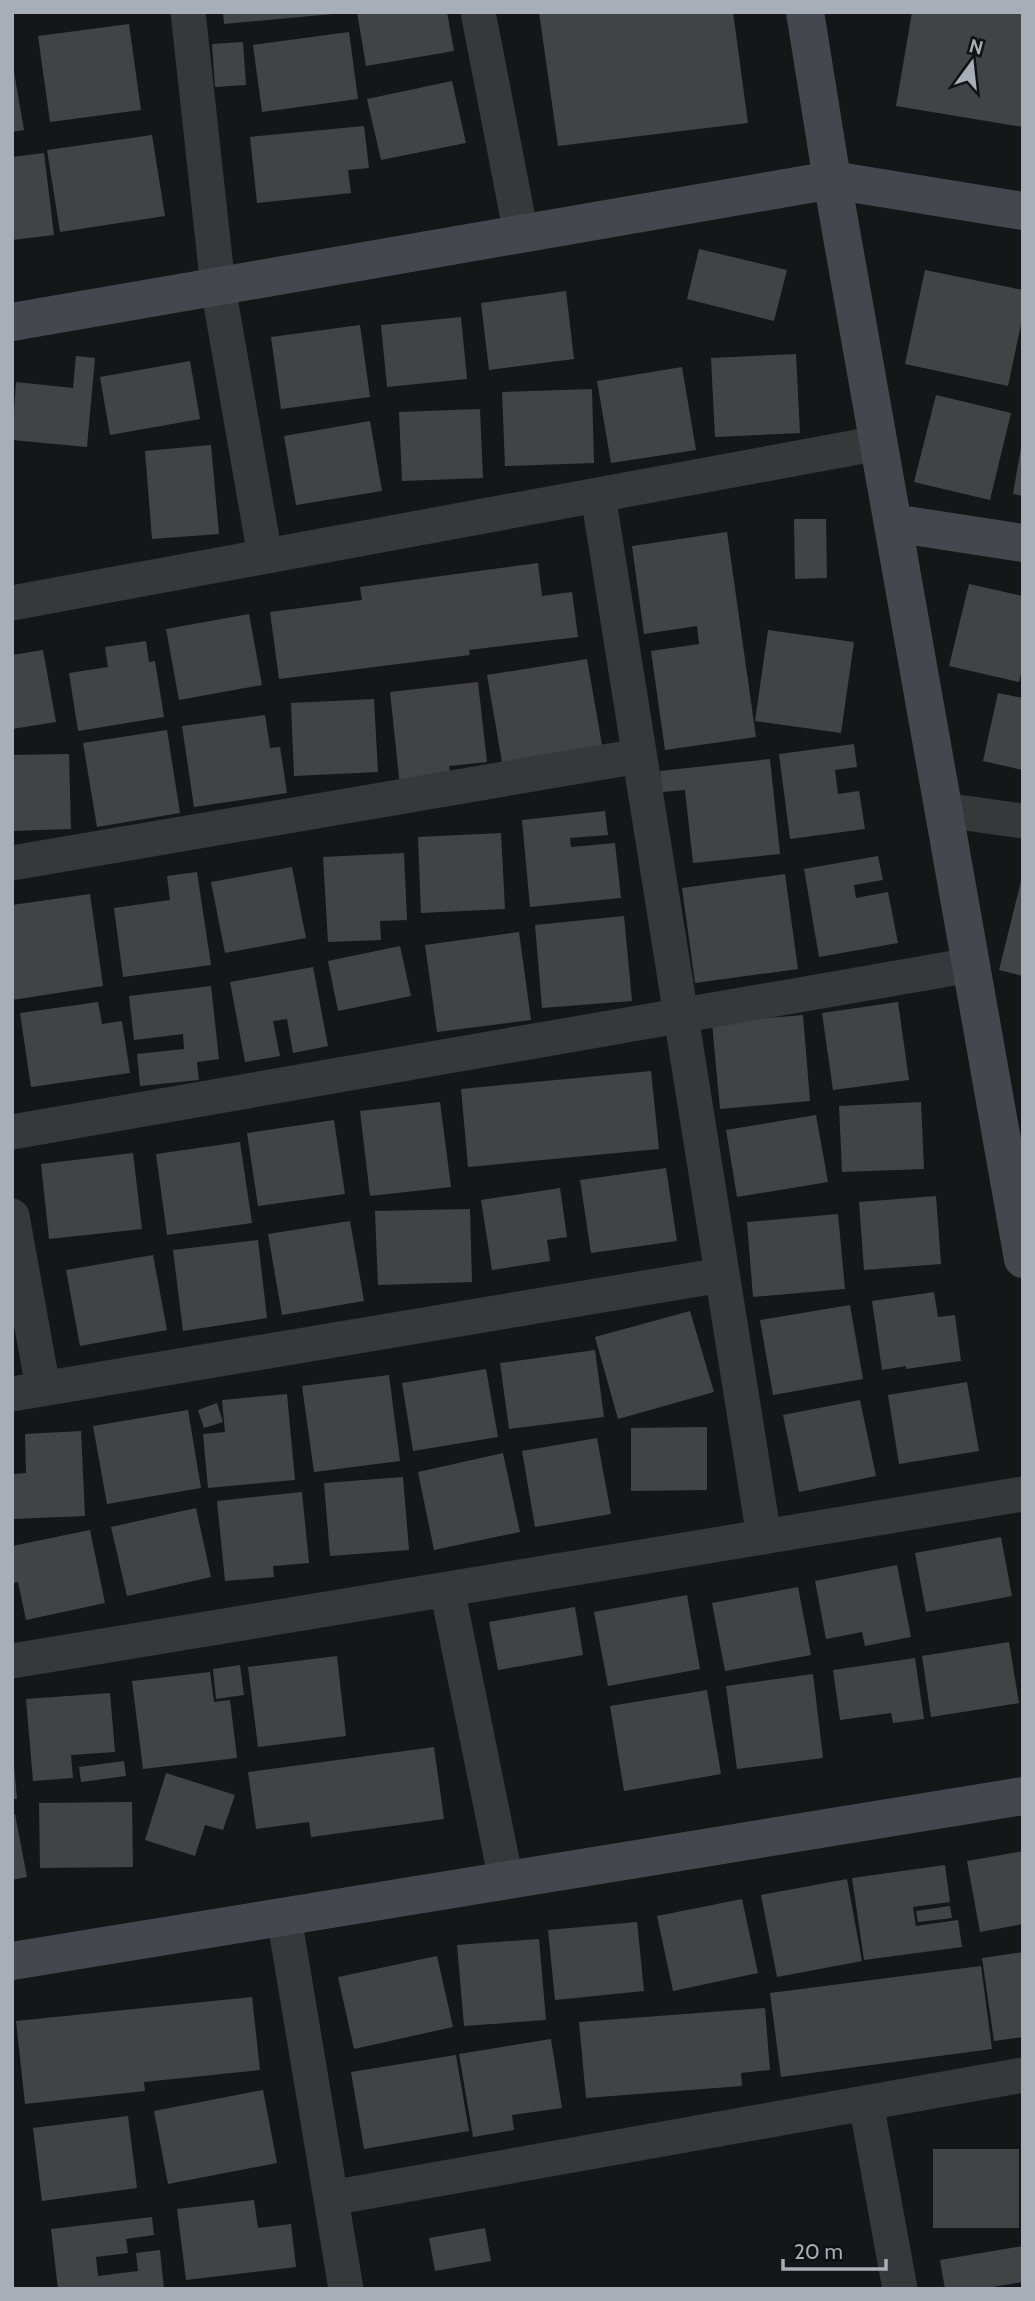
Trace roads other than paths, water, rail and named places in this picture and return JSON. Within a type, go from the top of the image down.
[{"type":"street","points":[[188,12],[218,286],[265,556]]},
{"type":"street","points":[[478,12],[522,234]]},
{"type":"street","points":[[805,12],[832,180],[1023,1259]]},
{"type":"street","points":[[12,322],[832,180],[1023,211]]},
{"type":"street","points":[[12,603],[879,443]]},
{"type":"street","points":[[598,495],[764,1537]]},
{"type":"street","points":[[893,523],[1023,543]]},
{"type":"street","points":[[12,863],[639,756]]},
{"type":"street","points":[[944,810],[1023,821]]},
{"type":"street","points":[[12,1132],[971,965]]},
{"type":"street","points":[[12,1216],[28,1391],[722,1275]]},
{"type":"street","points":[[12,1661],[1023,1494]]},
{"type":"street","points":[[447,1589],[506,1881]]},
{"type":"street","points":[[12,1961],[1023,1796]]},
{"type":"street","points":[[284,1917],[346,2289]]},
{"type":"street","points":[[331,2198],[1023,2075]]},
{"type":"street","points":[[866,2103],[900,2289]]}]
